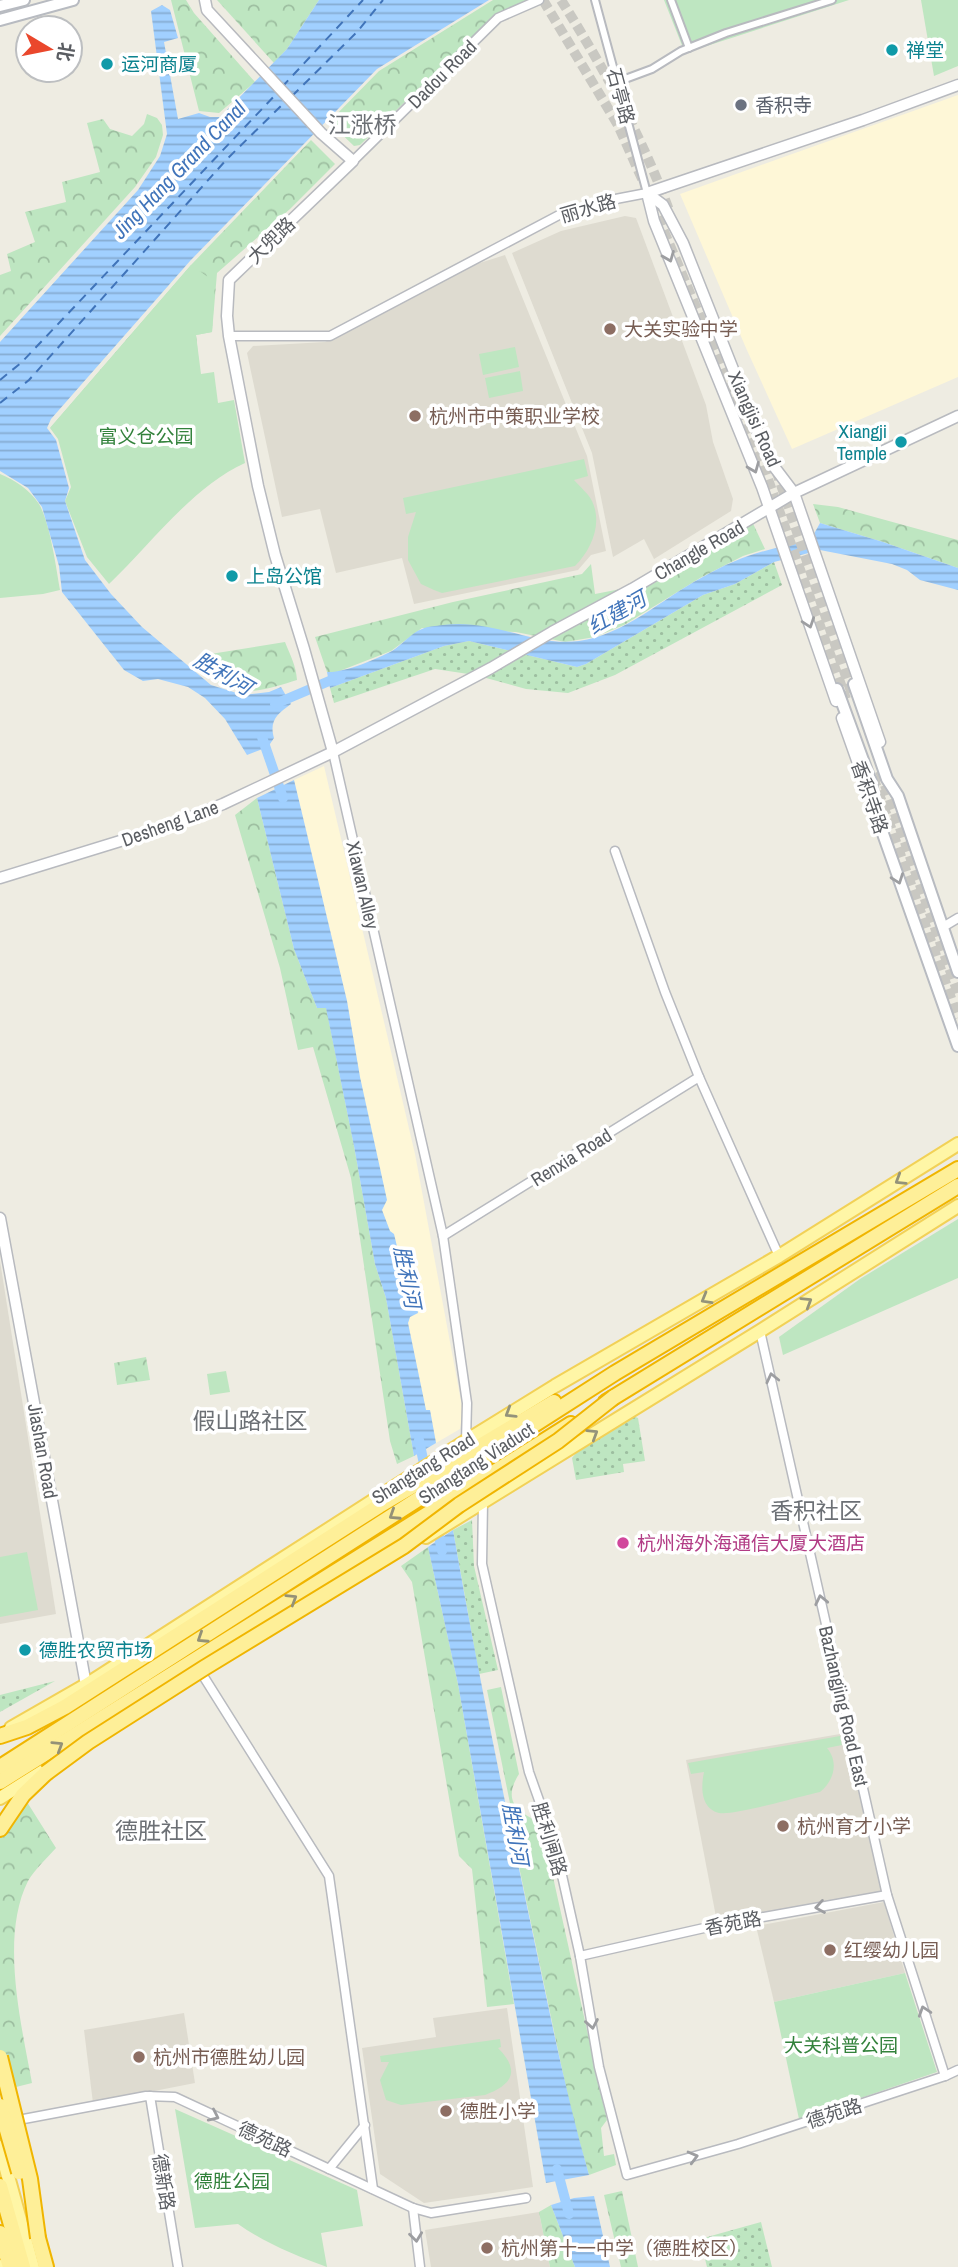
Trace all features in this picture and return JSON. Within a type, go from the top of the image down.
[{"type":"highway","name":"Shangtang Viaduct","points":[[0,1767],[615,1373],[958,1169]]},
{"type":"highway","name":"Shangtang Viaduct","points":[[0,1782],[958,1186]]},
{"type":"highway","points":[[0,1735],[27,1727],[65,1707],[379,1506],[554,1402],[615,1373]]},
{"type":"highway","points":[[1,1828],[23,1795],[88,1742],[404,1546],[458,1505],[558,1441],[614,1398]]},
{"type":"highway","points":[[0,2057],[30,2179],[38,2238]]},
{"type":"highway","points":[[0,2106],[48,2267]]},
{"type":"highway","points":[[0,2186],[23,2267]]},
{"type":"highway","points":[[0,2233],[10,2267]]},
{"type":"main road","points":[[0,6],[24,0]]},
{"type":"main road","points":[[0,20],[73,0]]},
{"type":"main road","points":[[854,684],[887,779],[898,796]]},
{"type":"main road","points":[[837,689],[871,782],[876,814]]},
{"type":"main road","name":"Xiangjisi Road","points":[[898,796],[958,972]]},
{"type":"main road","name":"香积寺路","points":[[876,814],[958,1046]]},
{"type":"main road","name":"Shangtang Road","points":[[0,1735],[86,1685],[555,1386],[779,1256],[958,1144]]},
{"type":"main road","points":[[0,1798],[760,1331],[958,1206]]},
{"type":"main road","points":[[0,2147],[33,2267]]},
{"type":"street","points":[[205,0],[207,10],[321,134],[353,161]]},
{"type":"street","name":"Dadou Road","points":[[353,161],[499,18],[539,0]]},
{"type":"street","name":"石亭路","points":[[595,0],[647,193]]},
{"type":"street","points":[[671,0],[689,48]]},
{"type":"street","points":[[617,82],[652,69],[689,48],[726,33],[832,0]]},
{"type":"street","name":"丽水路","points":[[229,336],[330,336],[559,215],[600,202],[647,193],[958,85]]},
{"type":"street","name":"大兜路","points":[[229,336],[229,280],[353,161]]},
{"type":"street","name":"Xiangjisi Road","points":[[647,193],[663,205],[683,243],[769,460],[794,493],[898,796]]},
{"type":"street","name":"Xiangjisi Road","points":[[647,193],[654,221],[782,546]]},
{"type":"street","name":"Xiawan Alley","points":[[229,336],[264,509],[333,752],[443,1236],[467,1403],[466,1441]]},
{"type":"street","name":"Changle Road","points":[[333,752],[632,589],[794,493],[958,416]]},
{"type":"street","name":"香积寺路","points":[[782,546],[876,814]]},
{"type":"street","name":"Desheng Lane","points":[[0,878],[169,826],[333,752]]},
{"type":"street","points":[[615,850],[665,992],[699,1077],[779,1256]]},
{"type":"street","points":[[943,927],[958,918]]},
{"type":"street","name":"Renxia Road","points":[[443,1236],[699,1077]]},
{"type":"street","name":"Jiashan Road","points":[[0,1217],[86,1685]]},
{"type":"street","name":"Bazhangjing Road East","points":[[760,1331],[887,1895],[945,2076]]},
{"type":"street","name":"胜利闸路","points":[[483,1502],[482,1563],[528,1772],[552,1837],[580,1956],[600,2067],[627,2175]]},
{"type":"street","points":[[202,1674],[329,1876],[373,2189]]},
{"type":"street","name":"香苑路","points":[[580,1956],[713,1926],[887,1895]]},
{"type":"street","name":"德苑路","points":[[627,2175],[738,2144],[958,2070]]},
{"type":"street","name":"德苑路","points":[[0,2124],[150,2096],[175,2097],[413,2208],[431,2213],[526,2198]]},
{"type":"street","name":"德新路","points":[[150,2096],[178,2267]]},
{"type":"street","points":[[11,2121],[48,2267]]},
{"type":"street","points":[[330,2169],[365,2125]]},
{"type":"street","points":[[413,2208],[420,2267]]},
{"type":"shaded area","points":[[958,95],[958,377],[792,449],[680,194]]},
{"type":"shaded area","name":"大关实验中学","points":[[625,216],[636,218],[706,405],[713,442],[733,499],[731,511],[654,559],[644,539],[613,557],[592,453],[512,253],[561,231]]},
{"type":"shaded area","name":"杭州市中策职业学校","points":[[505,255],[587,456],[606,551],[591,555],[578,570],[414,604],[402,558],[336,573],[320,509],[282,517],[247,353],[253,346],[325,342],[467,267]]},
{"type":"shaded area","points":[[324,766],[415,1154],[463,1412],[460,1429],[436,1443],[430,1410],[426,1411],[408,1323],[410,1317],[402,1267],[382,1210],[347,1001],[294,780]]},
{"type":"shaded area","points":[[0,1261],[56,1614],[0,1624]]},
{"type":"shaded area","name":"杭州育才小学","points":[[846,1733],[882,1892],[717,1922],[686,1760]]},
{"type":"shaded area","name":"红缨幼儿园","points":[[884,1902],[905,1973],[774,2002],[756,1926]]},
{"type":"shaded area","name":"德胜小学","points":[[507,2008],[533,2187],[424,2203],[380,2174],[362,2048],[436,2037],[433,2018]]},
{"type":"shaded area","name":"杭州市德胜幼儿园","points":[[184,2013],[195,2083],[93,2103],[84,2030]]},
{"type":"shaded area","name":"杭州第十一中学（德胜校区）","points":[[539,2212],[550,2267],[431,2267],[425,2230]]},
{"type":"green space","points":[[171,0],[186,0],[194,13],[255,82],[219,113],[199,111]]},
{"type":"green space","points":[[217,0],[319,0],[287,49],[274,63]]},
{"type":"green space","points":[[493,0],[530,0],[498,14],[489,21],[360,145],[354,146],[329,122],[379,71]]},
{"type":"green space","points":[[664,0],[849,0],[685,53]]},
{"type":"green space","points":[[921,0],[958,0],[958,66],[934,76]]},
{"type":"green space","points":[[147,114],[157,118],[162,125],[163,135],[156,157],[135,187],[0,336],[0,275],[11,271],[7,254],[35,242],[25,212],[66,202],[62,182],[100,172],[87,123],[103,119],[110,129],[132,136],[144,124]]},
{"type":"green space","points":[[311,140],[335,164],[290,209],[217,273],[212,332],[196,335],[199,365],[50,428],[191,265]]},
{"type":"green space","name":"富义仓公园","points":[[191,265],[215,282],[212,332],[196,335],[201,374],[214,372],[218,403],[234,400],[245,463],[226,473],[189,502],[109,584],[87,557],[65,501],[71,487],[58,439],[50,428]]},
{"type":"green space","points":[[515,347],[519,367],[483,375],[479,354]]},
{"type":"green space","points":[[520,371],[523,391],[489,398],[485,378]]},
{"type":"green space","points":[[584,459],[588,476],[574,480],[592,501],[596,527],[586,552],[575,566],[442,593],[421,584],[408,560],[408,537],[416,512],[406,514],[403,498]]},
{"type":"green space","points":[[0,474],[22,486],[39,504],[49,533],[60,590],[0,598]]},
{"type":"green space","points":[[813,504],[838,507],[958,540],[958,568],[820,523]]},
{"type":"green space","points":[[749,515],[765,549],[743,556],[700,578],[624,625],[595,637],[565,642],[516,632],[422,628],[391,651],[337,672],[327,672],[315,637],[453,602],[582,574],[591,564],[595,594],[636,586]]},
{"type":"green space","points":[[774,562],[782,585],[615,675],[568,693],[526,689],[475,675],[435,669],[334,703],[330,688],[444,646],[469,641],[577,667],[703,595],[735,584]]},
{"type":"green space","points":[[285,642],[297,680],[260,690],[240,691],[218,683],[198,656]]},
{"type":"green space","points":[[257,798],[294,949],[317,1008],[326,1007],[375,1264],[386,1298],[414,1456],[397,1464],[390,1441],[351,1178],[313,1047],[298,1050],[280,968],[235,815]]},
{"type":"green space","points":[[958,1219],[958,1278],[783,1355],[779,1337],[860,1279]]},
{"type":"green space","points":[[146,1357],[150,1380],[117,1385],[114,1363]]},
{"type":"green space","points":[[226,1371],[230,1392],[210,1395],[207,1374]]},
{"type":"green space","points":[[633,1416],[638,1418],[645,1461],[623,1464],[624,1472],[576,1480],[572,1458],[577,1452]]},
{"type":"green space","points":[[472,1520],[474,1566],[498,1670],[479,1674],[453,1530]]},
{"type":"green space","points":[[428,1547],[458,1684],[514,2004],[487,2007],[472,1869],[459,1856],[412,1582],[401,1566]]},
{"type":"green space","points":[[27,1552],[38,1610],[0,1617],[0,1557]]},
{"type":"green space","points":[[55,1681],[0,1712],[0,1695]]},
{"type":"green space","points":[[501,1687],[519,1774],[514,1783],[512,1798],[519,1810],[541,1823],[607,2120],[601,2128],[604,2156],[614,2154],[616,2165],[589,2175],[572,2116],[511,1829],[515,1828],[487,1690]]},
{"type":"green space","points":[[840,1736],[842,1745],[827,1748],[834,1765],[832,1777],[820,1792],[738,1812],[719,1813],[708,1806],[702,1790],[704,1772],[691,1774],[688,1763]]},
{"type":"green space","points":[[27,1802],[56,1848],[28,1881],[15,1928],[15,1980],[32,2083],[8,2089],[0,2063],[0,1817]]},
{"type":"green space","name":"大关科普公园","points":[[905,1973],[937,2072],[799,2119],[774,2002]]},
{"type":"green space","points":[[500,2039],[501,2047],[498,2048],[511,2070],[502,2087],[485,2095],[401,2105],[386,2100],[380,2080],[389,2062],[381,2062],[380,2056]]},
{"type":"green space","name":"德胜公园","points":[[175,2109],[357,2190],[363,2226],[321,2233],[327,2267],[281,2248],[238,2224],[195,2228]]},
{"type":"green space","points":[[622,2191],[638,2267],[621,2267],[604,2195]]},
{"type":"green space","points":[[551,2205],[575,2267],[550,2267],[539,2212]]},
{"type":"green space","points":[[761,2222],[772,2267],[707,2267],[700,2239]]},
{"type":"water","name":"Jing Hang Grand Canal","points":[[319,0],[489,0],[377,69],[190,261],[51,419],[47,428],[56,440],[69,488],[65,501],[85,560],[111,594],[142,627],[211,685],[243,695],[269,692],[281,687],[291,704],[273,722],[274,738],[268,747],[247,755],[225,719],[205,698],[188,687],[158,679],[143,681],[124,670],[62,592],[59,566],[42,507],[28,488],[0,471],[0,342],[138,190],[160,156],[167,134],[151,11],[162,5],[170,10],[178,38],[164,42],[178,119],[199,113],[220,117],[287,49]]},
{"type":"water","points":[[820,523],[958,568],[958,590],[920,580],[907,570],[892,564],[820,550],[774,562],[735,584],[703,595],[577,667],[469,641],[444,646],[330,688],[327,672],[351,668],[378,658],[418,631],[429,627],[479,625],[563,642],[579,641],[612,632],[686,586],[728,564],[766,550],[810,541]]},
{"type":"water","points":[[294,780],[347,1001],[360,1077],[387,1200],[382,1210],[390,1231],[394,1234],[402,1267],[411,1268],[418,1313],[410,1317],[408,1323],[426,1410],[430,1410],[436,1443],[414,1456],[386,1298],[375,1264],[326,1008],[317,1008],[294,949],[257,798]]},
{"type":"water","points":[[453,1530],[518,1863],[564,2076],[589,2175],[546,2183],[458,1684],[428,1547]]},
{"type":"water","points":[[594,2196],[610,2267],[575,2267],[551,2205],[574,2198]]},
{"type":"waterway","name":"红建河","points":[[275,704],[341,676]]},
{"type":"waterway","name":"胜利河","points":[[262,737],[283,798]]},
{"type":"waterway","name":"胜利河","points":[[419,1440],[442,1551]]},
{"type":"waterway","name":"胜利河","points":[[557,2169],[569,2214]]},
{"type":"ferry route","points":[[282,87],[363,0]]},
{"type":"ferry route","points":[[292,96],[357,32],[383,0]]},
{"type":"ferry route","points":[[0,380],[22,362],[279,91]]},
{"type":"ferry route","points":[[0,403],[29,380],[227,159],[285,102]]},
{"type":"tunnel","points":[[543,0],[618,125],[643,181]]},
{"type":"tunnel","points":[[561,0],[621,104],[670,213]]},
{"type":"tunnel","points":[[652,203],[765,471],[846,699]]},
{"type":"tunnel","points":[[776,470],[853,697]]},
{"type":"tunnel","points":[[880,771],[958,993]]},
{"type":"tunnel","points":[[873,777],[958,1018]]},
{"type":"place","name":"禅堂","points":[[892,50]]},
{"type":"place","name":"运河商厦","points":[[107,64]]},
{"type":"place","name":"香积寺","points":[[741,105]]},
{"type":"place","name":"大关实验中学","points":[[610,329]]},
{"type":"place","name":"杭州市中策职业学校","points":[[415,416]]},
{"type":"place","name":"Xiangji Temple","points":[[901,442]]},
{"type":"place","name":"上岛公馆","points":[[232,576]]},
{"type":"place","name":"杭州海外海通信大厦大酒店","points":[[623,1543]]},
{"type":"place","name":"德胜农贸市场","points":[[25,1650]]},
{"type":"place","name":"杭州育才小学","points":[[783,1826]]},
{"type":"place","name":"红缨幼儿园","points":[[830,1950]]},
{"type":"place","name":"杭州市德胜幼儿园","points":[[139,2057]]},
{"type":"place","name":"德胜小学","points":[[446,2111]]},
{"type":"place","name":"杭州第十一中学（德胜校区）","points":[[487,2248]]},
{"type":"district","name":"江涨桥","points":[[362,125]]},
{"type":"district","name":"假山路社区","points":[[250,1421]]},
{"type":"district","name":"香积社区","points":[[816,1511]]},
{"type":"district","name":"德胜社区","points":[[161,1831]]}]
